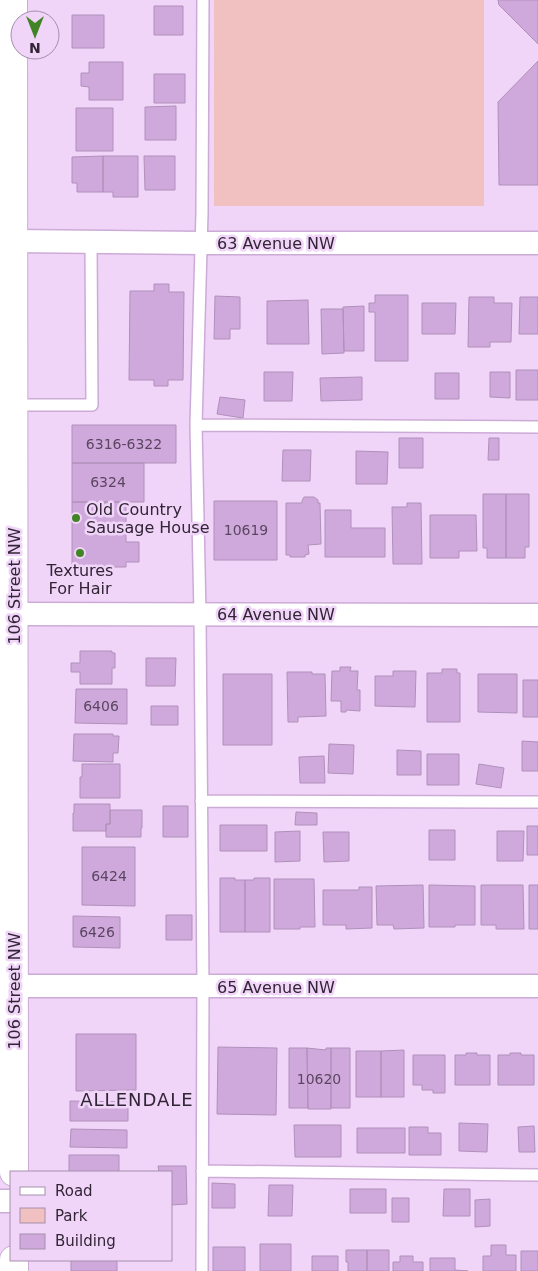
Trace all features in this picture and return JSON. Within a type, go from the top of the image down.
[{"type":"street","name":"106 Street NW","points":[[13,0],[7,145],[14,241],[14,405],[7,457],[7,616],[14,986],[14,1171]]},
{"type":"street","name":"63 Avenue NW","points":[[14,241],[201,244],[538,243]]},
{"type":"street","name":"64 Avenue NW","points":[[7,616],[538,614]]},
{"type":"street","name":"65 Avenue NW","points":[[14,986],[538,986]]},
{"type":"lane","points":[[202,1271],[202,801],[196,426],[201,244],[203,0]]},
{"type":"lane","points":[[14,405],[92,405],[91,242]]},
{"type":"lane","points":[[196,426],[538,427]]},
{"type":"lane","points":[[202,801],[538,802]]},
{"type":"lane","points":[[202,1171],[538,1175]]},
{"type":"green space","points":[[214,0],[484,0],[484,206],[214,206]]},
{"type":"building","points":[[498,0],[538,0],[538,44],[499,5]]},
{"type":"building","points":[[154,6],[183,6],[183,35],[154,35]]},
{"type":"building","points":[[72,15],[104,15],[104,48],[72,48]]},
{"type":"building","points":[[538,61],[538,185],[499,185],[498,102]]},
{"type":"building","points":[[89,62],[123,62],[123,100],[89,100],[89,87],[81,86],[81,73],[89,73]]},
{"type":"building","points":[[154,74],[185,74],[185,103],[154,103]]},
{"type":"building","points":[[176,106],[176,140],[145,140],[145,107]]},
{"type":"building","points":[[76,108],[113,108],[113,151],[76,151]]},
{"type":"building","points":[[103,156],[138,156],[138,197],[113,197],[113,192],[103,192]]},
{"type":"building","points":[[103,156],[103,192],[77,192],[77,183],[72,183],[72,157]]},
{"type":"building","points":[[144,156],[175,156],[175,190],[145,190]]},
{"type":"building","points":[[154,284],[169,284],[169,292],[184,292],[183,380],[168,380],[168,386],[154,386],[154,380],[129,380],[130,291],[154,291]]},
{"type":"building","points":[[375,295],[408,295],[408,361],[375,361],[375,312],[369,312],[369,303],[375,303]]},
{"type":"building","points":[[215,296],[240,297],[240,329],[230,329],[230,339],[214,339]]},
{"type":"building","points":[[469,297],[494,297],[494,303],[512,303],[511,342],[490,342],[490,347],[468,347]]},
{"type":"building","points":[[520,297],[538,297],[538,334],[519,334]]},
{"type":"building","points":[[308,300],[309,344],[267,344],[267,301]]},
{"type":"building","points":[[422,303],[456,303],[455,334],[422,334]]},
{"type":"building","points":[[364,306],[364,351],[344,351],[343,307]]},
{"type":"building","points":[[321,309],[343,309],[344,353],[322,354]]},
{"type":"building","points":[[516,370],[538,370],[538,400],[516,400]]},
{"type":"building","points":[[264,372],[293,372],[292,401],[264,401]]},
{"type":"building","points":[[490,372],[510,372],[510,398],[490,397]]},
{"type":"building","points":[[435,373],[459,373],[459,399],[435,399]]},
{"type":"building","points":[[362,377],[362,400],[321,401],[320,378]]},
{"type":"building","points":[[220,397],[245,400],[243,418],[217,414]]},
{"type":"building","points":[[72,425],[176,425],[176,463],[72,463]]},
{"type":"building","points":[[399,438],[423,438],[423,468],[399,468]]},
{"type":"building","points":[[489,438],[499,438],[499,460],[488,460]]},
{"type":"building","points":[[283,450],[311,450],[310,481],[282,481]]},
{"type":"building","points":[[356,451],[388,452],[387,484],[356,484]]},
{"type":"building","points":[[72,463],[144,463],[144,502],[72,502]]},
{"type":"building","points":[[483,494],[506,494],[506,558],[487,558],[487,548],[483,548]]},
{"type":"building","points":[[506,494],[529,494],[529,547],[525,547],[525,558],[506,558]]},
{"type":"building","points":[[304,497],[314,497],[320,503],[321,544],[308,545],[309,554],[305,555],[305,557],[290,557],[290,555],[286,555],[286,503],[302,503]]},
{"type":"building","points":[[214,501],[277,501],[277,560],[214,560]]},
{"type":"building","points":[[72,502],[126,502],[126,542],[139,542],[139,562],[126,562],[126,567],[72,567]]},
{"type":"building","points":[[407,503],[421,503],[422,564],[393,564],[392,507],[407,507]]},
{"type":"building","points":[[325,510],[351,510],[351,528],[385,528],[385,557],[325,557]]},
{"type":"building","points":[[430,515],[476,515],[477,551],[459,551],[459,558],[430,558]]},
{"type":"building","points":[[80,651],[112,651],[112,653],[115,653],[115,668],[112,668],[112,684],[80,684],[80,672],[71,672],[71,663],[80,663]]},
{"type":"building","points":[[146,658],[176,658],[175,686],[146,686]]},
{"type":"building","points":[[340,667],[351,667],[350,671],[358,671],[357,690],[360,690],[360,711],[346,710],[346,712],[341,712],[341,701],[331,701],[332,671],[340,671]]},
{"type":"building","points":[[442,669],[457,669],[457,673],[460,673],[460,722],[427,722],[427,673],[442,673]]},
{"type":"building","points":[[393,671],[416,671],[415,707],[375,706],[375,676],[393,676]]},
{"type":"building","points":[[287,672],[325,674],[326,716],[298,717],[298,722],[288,722]]},
{"type":"building","points":[[223,674],[272,674],[272,745],[223,745]]},
{"type":"building","points":[[478,674],[517,674],[517,713],[478,712]]},
{"type":"building","points":[[523,680],[538,680],[538,717],[523,717]]},
{"type":"building","points":[[76,689],[127,689],[127,724],[75,723]]},
{"type":"building","points":[[151,706],[178,706],[178,725],[151,725]]},
{"type":"building","points":[[74,734],[113,734],[113,736],[119,736],[118,753],[113,753],[113,762],[73,761]]},
{"type":"building","points":[[522,741],[538,742],[538,771],[522,771]]},
{"type":"building","points":[[329,744],[354,745],[353,774],[328,773]]},
{"type":"building","points":[[397,750],[421,751],[421,775],[397,775]]},
{"type":"building","points":[[427,754],[459,754],[459,785],[427,785]]},
{"type":"building","points":[[324,756],[325,783],[300,783],[299,757]]},
{"type":"building","points":[[82,764],[120,764],[120,798],[80,798]]},
{"type":"building","points":[[479,764],[504,768],[501,788],[476,784]]},
{"type":"building","points":[[74,804],[110,804],[110,824],[106,824],[106,831],[73,831]]},
{"type":"building","points":[[163,806],[188,806],[188,837],[163,837]]},
{"type":"building","points":[[110,810],[142,810],[141,837],[106,837],[106,824],[110,824]]},
{"type":"building","points":[[296,812],[317,813],[317,825],[295,825]]},
{"type":"building","points":[[220,825],[267,825],[267,851],[220,851]]},
{"type":"building","points":[[527,826],[538,826],[538,855],[527,855]]},
{"type":"building","points":[[429,830],[455,830],[455,860],[429,860]]},
{"type":"building","points":[[300,831],[300,861],[275,862],[275,832]]},
{"type":"building","points":[[497,831],[524,831],[523,861],[497,861]]},
{"type":"building","points":[[323,832],[349,832],[349,861],[324,862]]},
{"type":"building","points":[[82,847],[135,847],[135,906],[82,905]]},
{"type":"building","points":[[220,878],[245,880],[245,932],[220,932]]},
{"type":"building","points":[[254,878],[270,878],[270,932],[245,932],[245,880],[254,880]]},
{"type":"building","points":[[274,879],[314,879],[315,927],[274,929]]},
{"type":"building","points":[[423,885],[424,928],[394,929],[393,925],[377,925],[376,886]]},
{"type":"building","points":[[429,885],[475,886],[475,925],[429,927]]},
{"type":"building","points":[[481,885],[523,885],[524,929],[496,929],[496,925],[481,925]]},
{"type":"building","points":[[529,885],[538,885],[538,929],[529,929]]},
{"type":"building","points":[[359,887],[372,887],[372,928],[346,929],[346,925],[323,925],[323,890],[359,890]]},
{"type":"building","points":[[166,915],[192,915],[192,940],[166,940]]},
{"type":"building","points":[[73,916],[120,917],[120,948],[73,947]]},
{"type":"building","points":[[76,1034],[136,1034],[136,1090],[76,1091]]},
{"type":"building","points":[[218,1047],[277,1048],[276,1115],[217,1114]]},
{"type":"building","points":[[289,1048],[307,1048],[308,1108],[289,1108]]},
{"type":"building","points":[[307,1048],[326,1050],[326,1048],[331,1048],[331,1109],[308,1109]]},
{"type":"building","points":[[331,1048],[350,1048],[350,1108],[331,1108]]},
{"type":"building","points":[[404,1050],[404,1097],[381,1097],[381,1051]]},
{"type":"building","points":[[356,1051],[381,1051],[381,1097],[356,1097]]},
{"type":"building","points":[[466,1053],[490,1055],[490,1085],[455,1085],[455,1055],[466,1055]]},
{"type":"building","points":[[510,1053],[534,1055],[534,1085],[498,1085],[498,1055],[510,1055]]},
{"type":"building","points":[[413,1055],[445,1055],[445,1093],[433,1093],[433,1090],[422,1090],[422,1085],[413,1085]]},
{"type":"building","points":[[70,1101],[128,1102],[128,1121],[70,1121]]},
{"type":"building","points":[[459,1123],[488,1124],[487,1152],[459,1151]]},
{"type":"building","points":[[294,1125],[341,1125],[341,1157],[295,1157]]},
{"type":"building","points":[[534,1126],[535,1152],[519,1152],[518,1127]]},
{"type":"building","points":[[409,1127],[428,1127],[428,1133],[441,1133],[441,1155],[409,1155]]},
{"type":"building","points":[[357,1128],[405,1128],[405,1153],[357,1153]]},
{"type":"building","points":[[71,1129],[127,1130],[127,1148],[70,1147]]},
{"type":"building","points":[[69,1155],[119,1155],[119,1171],[69,1171]]},
{"type":"building","points":[[158,1166],[186,1166],[187,1204],[172,1205],[172,1171],[159,1171]]},
{"type":"building","points":[[212,1183],[235,1184],[235,1208],[212,1208]]},
{"type":"building","points":[[269,1185],[293,1185],[292,1216],[268,1216]]},
{"type":"building","points":[[350,1189],[386,1189],[386,1213],[350,1213]]},
{"type":"building","points":[[444,1189],[470,1189],[470,1216],[443,1216]]},
{"type":"building","points":[[392,1198],[409,1198],[409,1222],[392,1222]]},
{"type":"building","points":[[490,1199],[490,1226],[475,1227],[475,1200]]},
{"type":"building","points":[[260,1244],[291,1244],[291,1271],[260,1271]]},
{"type":"building","points":[[491,1245],[506,1245],[506,1255],[516,1255],[516,1271],[483,1271],[483,1256],[491,1256]]},
{"type":"building","points":[[213,1247],[245,1247],[245,1271],[213,1271]]},
{"type":"building","points":[[346,1250],[367,1250],[367,1271],[348,1271]]},
{"type":"building","points":[[367,1250],[389,1250],[389,1271],[367,1271]]},
{"type":"building","points":[[521,1251],[538,1251],[538,1271],[521,1271]]},
{"type":"building","points":[[312,1256],[338,1256],[338,1271],[312,1271]]},
{"type":"building","points":[[400,1256],[413,1256],[413,1262],[423,1262],[423,1271],[393,1271],[393,1262],[400,1262]]},
{"type":"building","points":[[430,1258],[455,1258],[455,1270],[468,1271],[430,1271]]},
{"type":"building","points":[[71,1261],[117,1261],[117,1271],[71,1271]]},
{"type":"place","name":"Old Country Sausage House","points":[[76,518]]},
{"type":"place","name":"Textures For Hair","points":[[80,553]]},
{"type":"district","name":"ALLENDALE","points":[[137,1100]]}]
